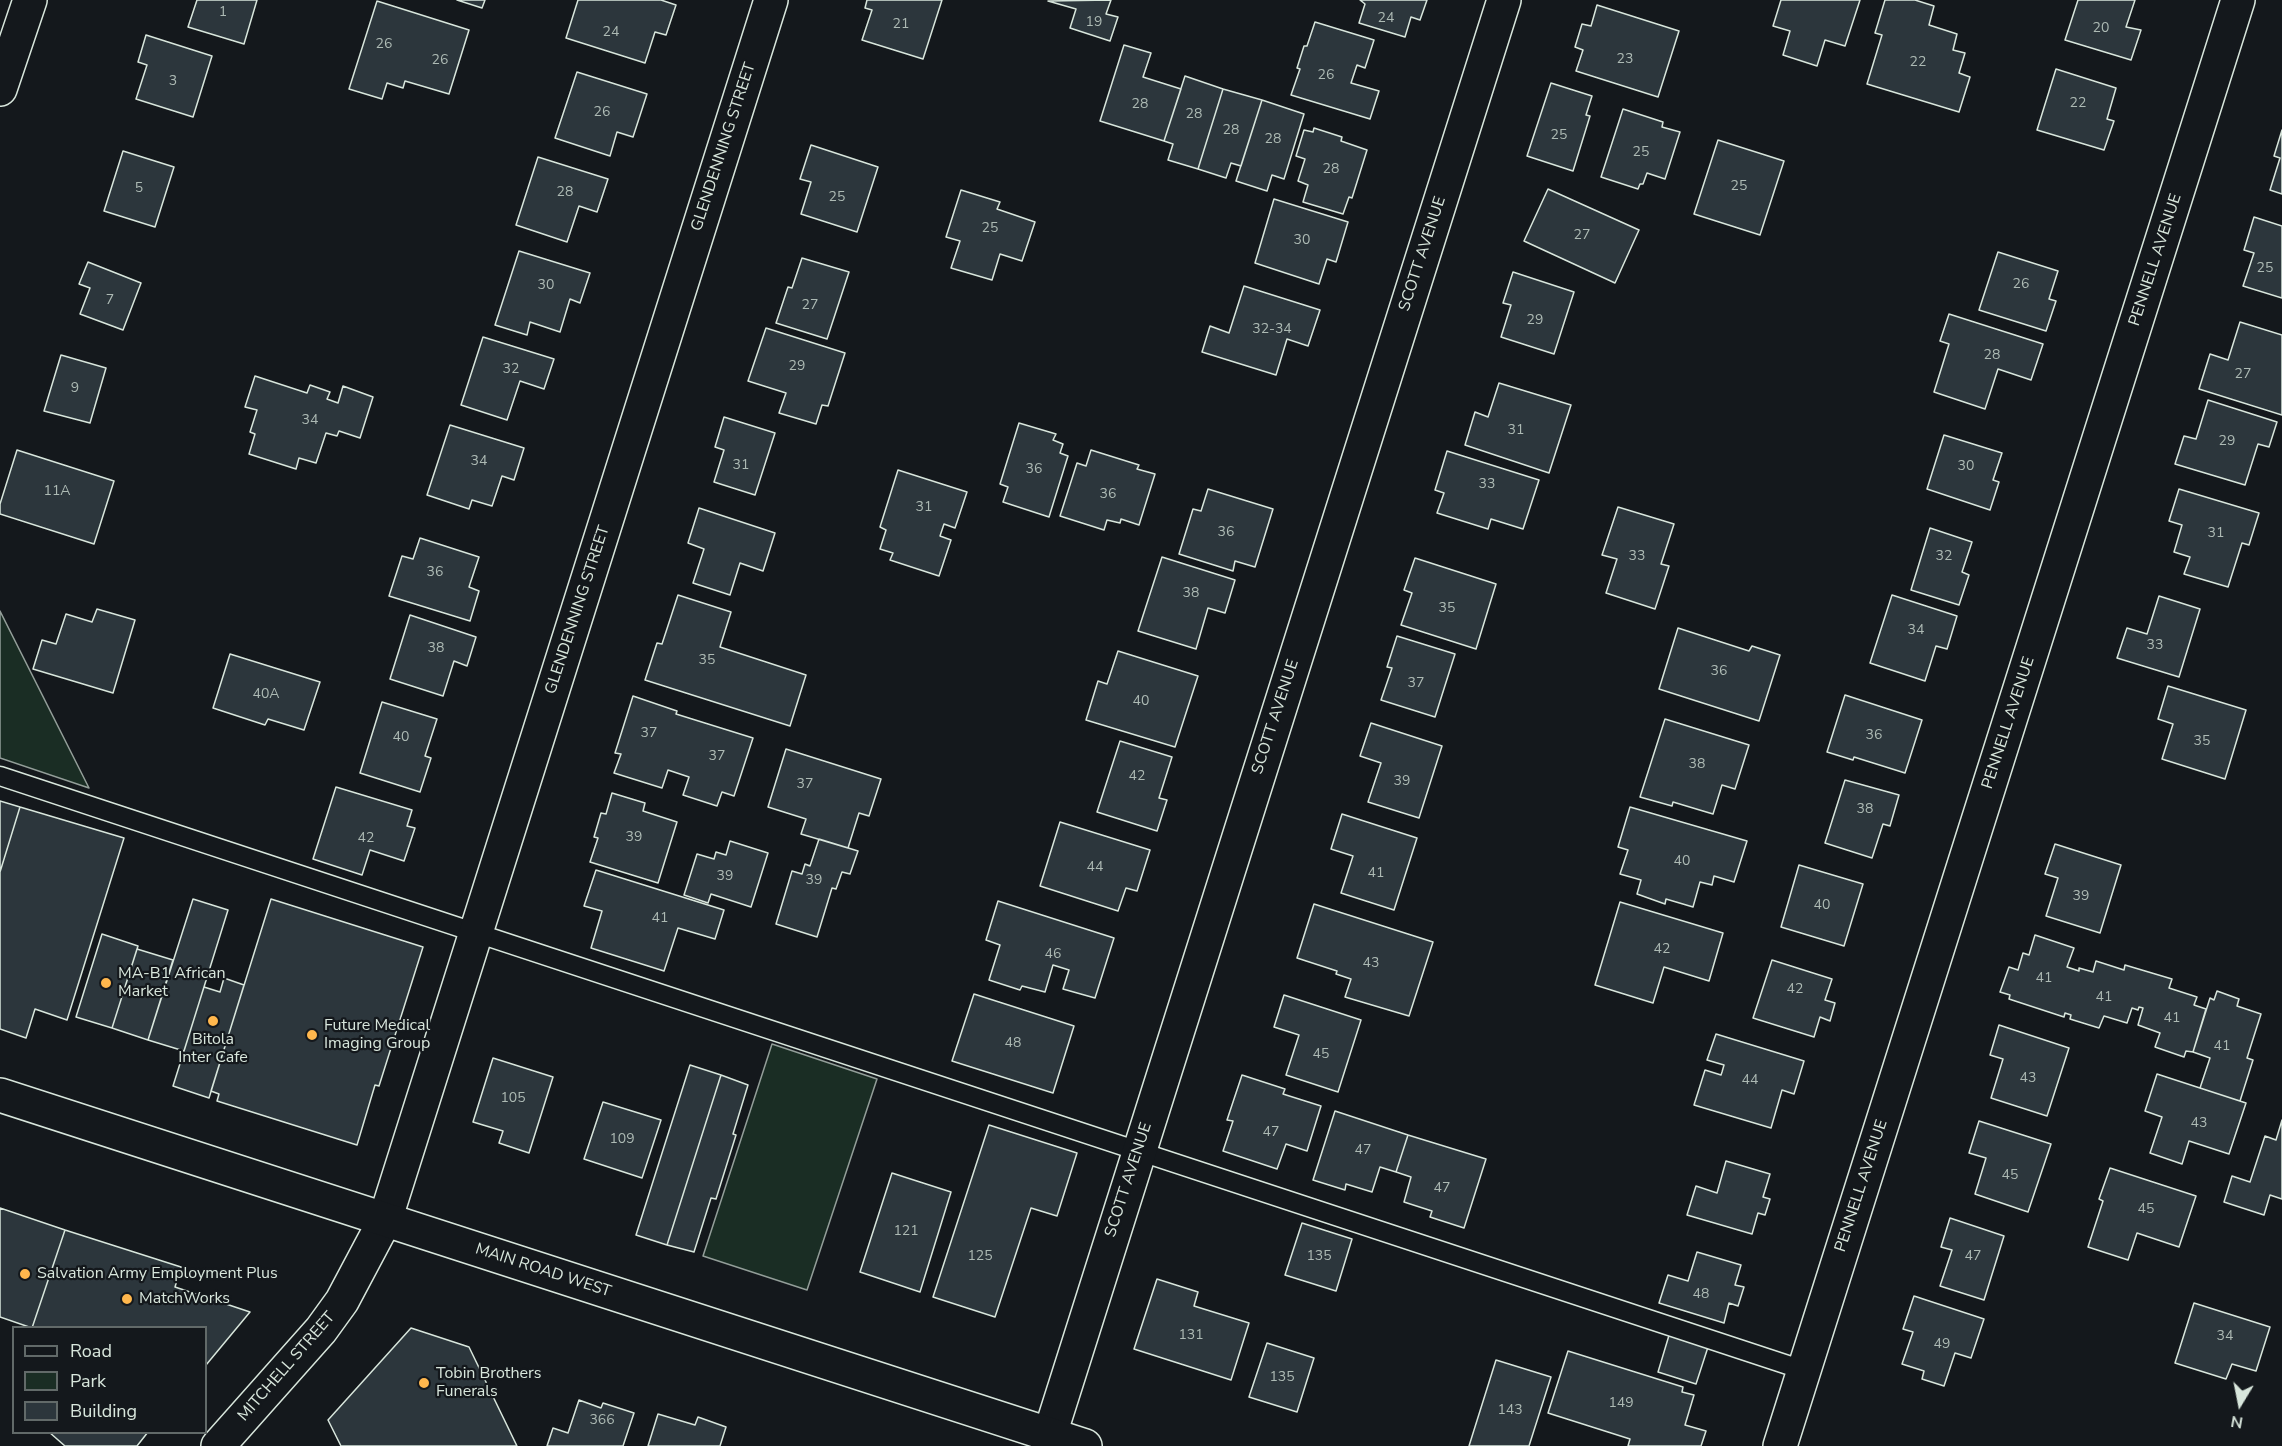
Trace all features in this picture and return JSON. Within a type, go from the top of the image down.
[{"type":"street","points":[[0,89],[30,0]]},
{"type":"street","name":"GLENDENNING STREET","points":[[385,1220],[771,0]]},
{"type":"street","name":"SCOTT AVENUE","points":[[1050,1434],[1503,0]]},
{"type":"street","name":"PENNELL AVENUE","points":[[1779,1446],[2238,0]]},
{"type":"street","name":"MAIN ROAD WEST","points":[[0,1095],[1085,1446]]},
{"type":"street","name":"MITCHELL STREET","points":[[218,1446],[321,1330],[342,1301],[385,1220]]},
{"type":"lane","points":[[0,776],[1803,1370]]},
{"type":"green space","points":[[0,611],[89,788],[0,758]]},
{"type":"green space","points":[[772,1044],[877,1079],[807,1290],[703,1256]]},
{"type":"building","points":[[197,0],[257,0],[244,44],[188,27]]},
{"type":"building","points":[[457,0],[485,0],[482,8]]},
{"type":"building","points":[[578,0],[661,0],[676,5],[666,35],[655,32],[645,63],[566,38]]},
{"type":"building","points":[[867,0],[942,0],[923,59],[862,40],[872,10],[865,8]]},
{"type":"building","points":[[1111,0],[1106,14],[1118,17],[1110,41],[1070,28],[1076,9],[1048,1]]},
{"type":"building","points":[[1360,0],[1427,0],[1420,20],[1411,17],[1405,37],[1359,23],[1365,4]]},
{"type":"building","points":[[1781,0],[1860,0],[1845,46],[1825,40],[1817,66],[1783,55],[1790,31],[1773,26]]},
{"type":"building","points":[[1885,0],[1915,0],[1934,6],[1929,25],[1957,34],[1953,50],[1965,53],[1959,73],[1970,77],[1959,112],[1867,84],[1882,35],[1875,33]]},
{"type":"building","points":[[2078,0],[2135,0],[2126,27],[2141,30],[2131,60],[2065,40]]},
{"type":"building","points":[[377,1],[469,30],[449,94],[405,81],[403,88],[387,83],[382,99],[349,89]]},
{"type":"building","points":[[1597,5],[1679,31],[1658,97],[1576,71],[1583,50],[1575,47],[1582,24],[1591,26]]},
{"type":"building","points":[[1315,22],[1374,40],[1365,68],[1357,65],[1351,83],[1379,91],[1370,119],[1291,95],[1300,69],[1297,68],[1304,46],[1307,46]]},
{"type":"building","points":[[146,35],[212,56],[193,117],[136,99],[147,65],[138,62]]},
{"type":"building","points":[[1124,45],[1151,53],[1143,77],[1181,89],[1164,141],[1100,121]]},
{"type":"building","points":[[2056,69],[2116,88],[2107,119],[2114,121],[2104,150],[2037,130]]},
{"type":"building","points":[[577,72],[647,94],[633,137],[617,132],[610,156],[555,138]]},
{"type":"building","points":[[1185,76],[1223,89],[1198,169],[1168,160],[1173,144],[1164,141]]},
{"type":"building","points":[[1551,83],[1592,96],[1586,115],[1590,116],[1573,171],[1527,156]]},
{"type":"building","points":[[1223,89],[1262,100],[1241,166],[1231,163],[1226,178],[1198,169]]},
{"type":"building","points":[[1262,100],[1304,114],[1284,179],[1272,175],[1267,191],[1236,181]]},
{"type":"building","points":[[1623,109],[1663,122],[1662,127],[1680,132],[1665,179],[1647,173],[1643,184],[1640,184],[1638,189],[1601,177]]},
{"type":"building","points":[[1314,128],[1342,137],[1341,141],[1367,150],[1352,198],[1349,197],[1343,214],[1303,202],[1308,185],[1298,181],[1305,159],[1296,156],[1304,130],[1313,132]]},
{"type":"building","points":[[2282,130],[2282,194],[2270,190],[2280,158],[2274,156]]},
{"type":"building","points":[[1718,140],[1784,161],[1760,235],[1694,214]]},
{"type":"building","points":[[811,145],[878,167],[857,232],[801,214],[811,182],[800,179]]},
{"type":"building","points":[[123,151],[174,167],[155,227],[104,211]]},
{"type":"building","points":[[538,157],[608,179],[597,212],[579,206],[567,242],[516,225]]},
{"type":"building","points":[[1548,189],[1639,230],[1615,283],[1524,241]]},
{"type":"building","points":[[961,190],[1000,202],[997,209],[1035,222],[1022,261],[1000,254],[992,280],[951,268],[960,241],[946,237]]},
{"type":"building","points":[[1274,199],[1348,222],[1336,262],[1327,259],[1319,284],[1255,263]]},
{"type":"building","points":[[2254,217],[2282,226],[2282,298],[2243,286],[2254,253],[2244,250]]},
{"type":"building","points":[[519,251],[590,273],[580,303],[570,299],[560,332],[530,322],[527,335],[495,325]]},
{"type":"building","points":[[1998,252],[2058,271],[2049,299],[2056,301],[2046,331],[1979,310]]},
{"type":"building","points":[[802,258],[849,272],[827,339],[776,323],[788,287],[792,288]]},
{"type":"building","points":[[88,262],[141,283],[123,330],[80,314],[90,288],[79,284]]},
{"type":"building","points":[[1513,272],[1574,292],[1554,354],[1501,337],[1511,305],[1503,303]]},
{"type":"building","points":[[1244,286],[1320,310],[1308,346],[1287,339],[1276,375],[1202,352],[1210,326],[1229,333]]},
{"type":"building","points":[[1949,314],[2043,344],[2031,380],[1998,369],[1985,409],[1934,392],[1949,344],[1940,341]]},
{"type":"building","points":[[2240,322],[2282,335],[2282,415],[2199,389],[2210,354],[2228,360]]},
{"type":"building","points":[[766,328],[845,353],[828,406],[822,405],[816,424],[779,413],[786,393],[748,381]]},
{"type":"building","points":[[483,337],[554,359],[544,389],[520,381],[507,420],[461,405]]},
{"type":"building","points":[[61,355],[106,368],[90,423],[44,411]]},
{"type":"building","points":[[255,376],[307,393],[310,385],[330,392],[327,399],[338,403],[343,386],[373,397],[360,438],[339,431],[337,436],[326,433],[316,463],[299,458],[296,469],[249,454],[255,434],[250,432],[257,410],[245,407]]},
{"type":"building","points":[[1499,383],[1571,405],[1549,473],[1465,445],[1475,412],[1488,417]]},
{"type":"building","points":[[2208,400],[2277,422],[2269,447],[2258,444],[2245,485],[2175,464],[2184,436],[2196,439]]},
{"type":"building","points":[[724,417],[775,433],[755,495],[714,482],[724,450],[715,447]]},
{"type":"building","points":[[1019,423],[1056,434],[1053,440],[1063,444],[1060,453],[1068,456],[1049,517],[1003,502],[1008,487],[1000,484]]},
{"type":"building","points":[[450,425],[524,448],[514,480],[502,476],[492,506],[472,500],[469,509],[427,495]]},
{"type":"building","points":[[1944,435],[2002,453],[1993,480],[1999,482],[1990,510],[1927,489]]},
{"type":"building","points":[[17,450],[114,481],[94,544],[0,514],[0,504]]},
{"type":"building","points":[[1091,450],[1139,465],[1137,469],[1155,474],[1139,525],[1121,519],[1120,523],[1107,520],[1104,530],[1060,516],[1077,463],[1086,466]]},
{"type":"building","points":[[1447,451],[1539,480],[1523,529],[1491,519],[1488,529],[1437,513],[1444,493],[1435,490]]},
{"type":"building","points":[[898,470],[967,492],[955,528],[944,524],[940,536],[951,540],[939,576],[890,560],[893,553],[880,549],[886,530],[880,527]]},
{"type":"building","points":[[1208,489],[1273,509],[1255,567],[1235,561],[1233,571],[1179,554],[1193,509],[1201,511]]},
{"type":"building","points":[[2179,489],[2259,513],[2249,545],[2242,543],[2228,587],[2184,574],[2190,557],[2174,552],[2182,525],[2169,521]]},
{"type":"building","points":[[1618,507],[1674,524],[1661,564],[1669,566],[1655,609],[1606,593],[1617,559],[1602,555]]},
{"type":"building","points":[[699,508],[775,533],[763,571],[740,563],[730,595],[693,583],[704,549],[688,543]]},
{"type":"building","points":[[1930,528],[1972,542],[1962,572],[1969,575],[1959,605],[1911,590]]},
{"type":"building","points":[[420,538],[479,557],[469,587],[479,591],[470,621],[389,596],[402,556],[413,559]]},
{"type":"building","points":[[1162,557],[1235,580],[1225,613],[1208,608],[1196,649],[1138,631]]},
{"type":"building","points":[[1415,558],[1496,584],[1476,649],[1401,625],[1412,593],[1404,590]]},
{"type":"building","points":[[678,595],[731,612],[720,647],[806,675],[790,726],[645,680],[657,643],[662,644]]},
{"type":"building","points":[[1892,595],[1957,616],[1947,649],[1936,646],[1925,681],[1870,663]]},
{"type":"building","points":[[2159,596],[2200,609],[2179,677],[2117,658],[2127,628],[2147,634]]},
{"type":"building","points":[[97,609],[135,620],[113,693],[33,669],[42,640],[56,644],[66,614],[92,622]]},
{"type":"building","points":[[410,615],[476,637],[467,666],[454,661],[443,696],[390,679]]},
{"type":"building","points":[[1678,628],[1749,651],[1752,646],[1780,655],[1759,721],[1659,689]]},
{"type":"building","points":[[1397,636],[1455,654],[1435,717],[1381,700],[1392,668],[1387,667]]},
{"type":"building","points":[[1118,651],[1198,676],[1175,747],[1086,720],[1098,681],[1107,684]]},
{"type":"building","points":[[230,654],[320,682],[304,730],[268,719],[265,725],[213,708]]},
{"type":"building","points":[[2168,686],[2246,710],[2225,779],[2162,759],[2173,724],[2158,719]]},
{"type":"building","points":[[1845,695],[1922,720],[1905,773],[1854,757],[1853,760],[1827,752]]},
{"type":"building","points":[[633,696],[677,711],[676,714],[753,738],[734,796],[722,792],[717,806],[683,795],[689,777],[668,770],[662,788],[614,773],[621,754],[615,753]]},
{"type":"building","points":[[382,702],[437,719],[425,756],[431,758],[420,792],[360,773]]},
{"type":"building","points":[[1665,719],[1749,745],[1735,789],[1722,785],[1713,814],[1673,802],[1672,806],[1640,797]]},
{"type":"building","points":[[1371,723],[1442,746],[1419,818],[1368,802],[1381,763],[1360,756]]},
{"type":"building","points":[[1120,741],[1172,757],[1159,798],[1167,800],[1157,831],[1097,812]]},
{"type":"building","points":[[786,749],[881,779],[869,816],[859,813],[848,848],[801,834],[806,819],[768,807]]},
{"type":"building","points":[[1845,780],[1899,795],[1890,826],[1883,824],[1872,858],[1825,843]]},
{"type":"building","points":[[336,787],[412,810],[407,826],[415,828],[404,861],[370,850],[362,875],[313,859]]},
{"type":"building","points":[[612,793],[645,803],[643,811],[677,822],[658,883],[590,862],[598,838],[594,837],[601,813],[606,814]]},
{"type":"building","points":[[0,801],[20,807],[0,872]]},
{"type":"building","points":[[20,807],[124,838],[67,1020],[35,1009],[26,1038],[0,1029],[0,872]]},
{"type":"building","points":[[1630,807],[1747,841],[1734,882],[1714,876],[1712,885],[1700,882],[1693,907],[1666,899],[1665,904],[1637,894],[1641,880],[1620,874],[1628,850],[1618,847]]},
{"type":"building","points":[[1342,814],[1417,838],[1394,910],[1341,893],[1353,856],[1331,849]]},
{"type":"building","points":[[1060,822],[1150,850],[1137,891],[1126,888],[1118,911],[1040,886]]},
{"type":"building","points":[[819,839],[858,851],[850,874],[842,872],[836,889],[832,888],[817,937],[776,924],[792,871],[802,874],[805,864],[810,866]]},
{"type":"building","points":[[730,841],[768,853],[751,907],[711,894],[708,903],[684,895],[697,854],[714,859],[716,852],[726,855]]},
{"type":"building","points":[[2055,844],[2121,865],[2100,933],[2046,916],[2058,878],[2045,874]]},
{"type":"building","points":[[1799,865],[1863,884],[1844,946],[1781,927]]},
{"type":"building","points":[[596,870],[724,910],[715,939],[678,928],[664,971],[591,948],[602,911],[584,906]]},
{"type":"building","points":[[193,899],[228,910],[184,1051],[148,1040]]},
{"type":"building","name":"Future Medical Imaging Group","points":[[271,899],[423,947],[379,1086],[375,1085],[357,1145],[217,1101],[219,1094],[211,1091]]},
{"type":"building","points":[[998,901],[1114,938],[1095,998],[1063,989],[1069,970],[1053,965],[1045,992],[1022,986],[1020,990],[989,980],[1000,945],[986,940]]},
{"type":"building","points":[[1620,902],[1723,933],[1709,981],[1664,967],[1653,1003],[1595,985]]},
{"type":"building","points":[[1314,904],[1433,942],[1409,1016],[1345,997],[1351,979],[1336,974],[1337,971],[1297,958]]},
{"type":"building","name":"MA-B1 African Market","points":[[102,934],[138,946],[112,1028],[76,1017]]},
{"type":"building","points":[[2035,935],[2074,948],[2067,967],[2093,972],[2096,961],[2124,970],[2125,965],[2172,979],[2169,988],[2197,997],[2194,1005],[2206,1009],[2193,1052],[2186,1051],[2184,1057],[2155,1047],[2160,1033],[2138,1025],[2143,1008],[2139,1007],[2138,1010],[2132,1008],[2127,1023],[2104,1016],[2099,1028],[2070,1019],[2071,1015],[2065,1013],[2064,1017],[2009,999],[2010,995],[2000,992],[2009,967],[2018,970],[2023,953],[2029,955]]},
{"type":"building","points":[[137,949],[173,960],[148,1040],[112,1028]]},
{"type":"building","points":[[1772,960],[1832,979],[1825,1000],[1835,1003],[1830,1021],[1820,1017],[1814,1037],[1753,1018]]},
{"type":"building","name":"Bitola Inter Cafe","points":[[224,978],[244,985],[209,1098],[173,1086],[204,987],[220,992]]},
{"type":"building","points":[[2217,991],[2239,999],[2237,1006],[2261,1014],[2247,1058],[2253,1060],[2240,1101],[2200,1088],[2210,1058],[2193,1052],[2210,998],[2214,1000]]},
{"type":"building","points":[[974,994],[1074,1026],[1053,1093],[952,1061]]},
{"type":"building","points":[[1284,995],[1361,1020],[1338,1092],[1286,1075],[1299,1035],[1274,1027]]},
{"type":"building","points":[[1999,1025],[2069,1048],[2047,1116],[1991,1098],[2003,1059],[1990,1055]]},
{"type":"building","points":[[1716,1034],[1804,1061],[1794,1094],[1782,1090],[1771,1128],[1694,1105],[1705,1070],[1721,1075],[1722,1072],[1724,1065],[1707,1060]]},
{"type":"building","points":[[493,1058],[553,1077],[529,1153],[499,1143],[503,1131],[473,1122]]},
{"type":"building","points":[[690,1065],[721,1075],[667,1245],[636,1235]]},
{"type":"building","points":[[2157,1074],[2246,1103],[2229,1154],[2189,1141],[2182,1164],[2150,1153],[2162,1117],[2145,1111]]},
{"type":"building","points":[[721,1075],[748,1085],[733,1134],[736,1135],[716,1199],[711,1198],[694,1252],[667,1245]]},
{"type":"building","points":[[1242,1075],[1285,1089],[1283,1094],[1321,1106],[1307,1151],[1286,1144],[1277,1169],[1223,1151],[1233,1121],[1227,1120]]},
{"type":"building","points":[[603,1102],[661,1120],[642,1178],[584,1159]]},
{"type":"building","points":[[1335,1111],[1408,1135],[1396,1172],[1380,1167],[1372,1192],[1346,1184],[1345,1190],[1313,1180]]},
{"type":"building","points":[[2282,1120],[2282,1199],[2270,1195],[2264,1215],[2224,1202],[2232,1176],[2250,1182],[2265,1136],[2276,1140]]},
{"type":"building","points":[[1979,1121],[2051,1144],[2028,1212],[1975,1194],[1986,1158],[1969,1153]]},
{"type":"building","points":[[989,1125],[1077,1153],[1057,1216],[1031,1208],[995,1317],[933,1297]]},
{"type":"building","points":[[1408,1135],[1486,1159],[1464,1228],[1430,1217],[1432,1211],[1404,1202],[1411,1177],[1396,1172]]},
{"type":"building","points":[[1726,1161],[1770,1174],[1763,1197],[1770,1199],[1765,1215],[1758,1213],[1752,1234],[1687,1215],[1696,1186],[1717,1193]]},
{"type":"building","points":[[2110,1168],[2196,1196],[2179,1247],[2137,1233],[2128,1260],[2088,1247],[2103,1201],[2099,1199]]},
{"type":"building","points":[[892,1173],[951,1192],[920,1292],[860,1272]]},
{"type":"building","name":"Salvation Army Employment Plus","points":[[0,1208],[65,1230],[33,1326],[0,1317]]},
{"type":"building","points":[[1950,1218],[2004,1236],[1984,1300],[1940,1286],[1952,1250],[1941,1247]]},
{"type":"building","points":[[1302,1223],[1352,1239],[1336,1291],[1285,1275]]},
{"type":"building","name":"MatchWorks","points":[[65,1230],[181,1267],[175,1287],[250,1312],[207,1364],[207,1326],[33,1326]]},
{"type":"building","points":[[1697,1252],[1741,1265],[1735,1285],[1744,1287],[1738,1306],[1729,1303],[1724,1323],[1659,1303],[1668,1275],[1688,1281]]},
{"type":"building","points":[[1157,1279],[1198,1292],[1194,1306],[1249,1323],[1231,1380],[1134,1349]]},
{"type":"building","points":[[1914,1296],[1984,1319],[1971,1358],[1955,1353],[1944,1386],[1922,1379],[1924,1371],[1902,1364],[1913,1332],[1903,1329]]},
{"type":"building","points":[[2194,1303],[2270,1327],[2256,1371],[2232,1364],[2226,1379],[2175,1363]]},
{"type":"building","name":"Tobin Brothers Funerals","points":[[411,1328],[469,1347],[517,1446],[341,1446],[328,1420]]},
{"type":"building","points":[[1670,1332],[1709,1344],[1696,1384],[1658,1372]]},
{"type":"building","points":[[1267,1343],[1314,1358],[1297,1412],[1249,1397]]},
{"type":"building","points":[[1568,1351],[1683,1387],[1682,1392],[1694,1395],[1685,1425],[1706,1431],[1701,1446],[1628,1446],[1630,1439],[1548,1413]]},
{"type":"building","points":[[1496,1360],[1551,1377],[1529,1446],[1469,1446]]},
{"type":"building","points":[[579,1400],[601,1408],[603,1403],[634,1413],[623,1446],[547,1446],[553,1428],[568,1433]]},
{"type":"building","points":[[658,1414],[695,1425],[698,1417],[726,1427],[720,1446],[648,1446]]},
{"type":"building","points":[[51,1434],[146,1434],[137,1446],[65,1446]]},
{"type":"place","name":"MA-B1 African Market","points":[[106,983]]},
{"type":"place","name":"Bitola Inter Cafe","points":[[213,1021]]},
{"type":"place","name":"Future Medical Imaging Group","points":[[312,1035]]},
{"type":"place","name":"Salvation Army Employment Plus","points":[[25,1274]]},
{"type":"place","name":"MatchWorks","points":[[127,1299]]},
{"type":"place","name":"Tobin Brothers Funerals","points":[[424,1383]]}]
